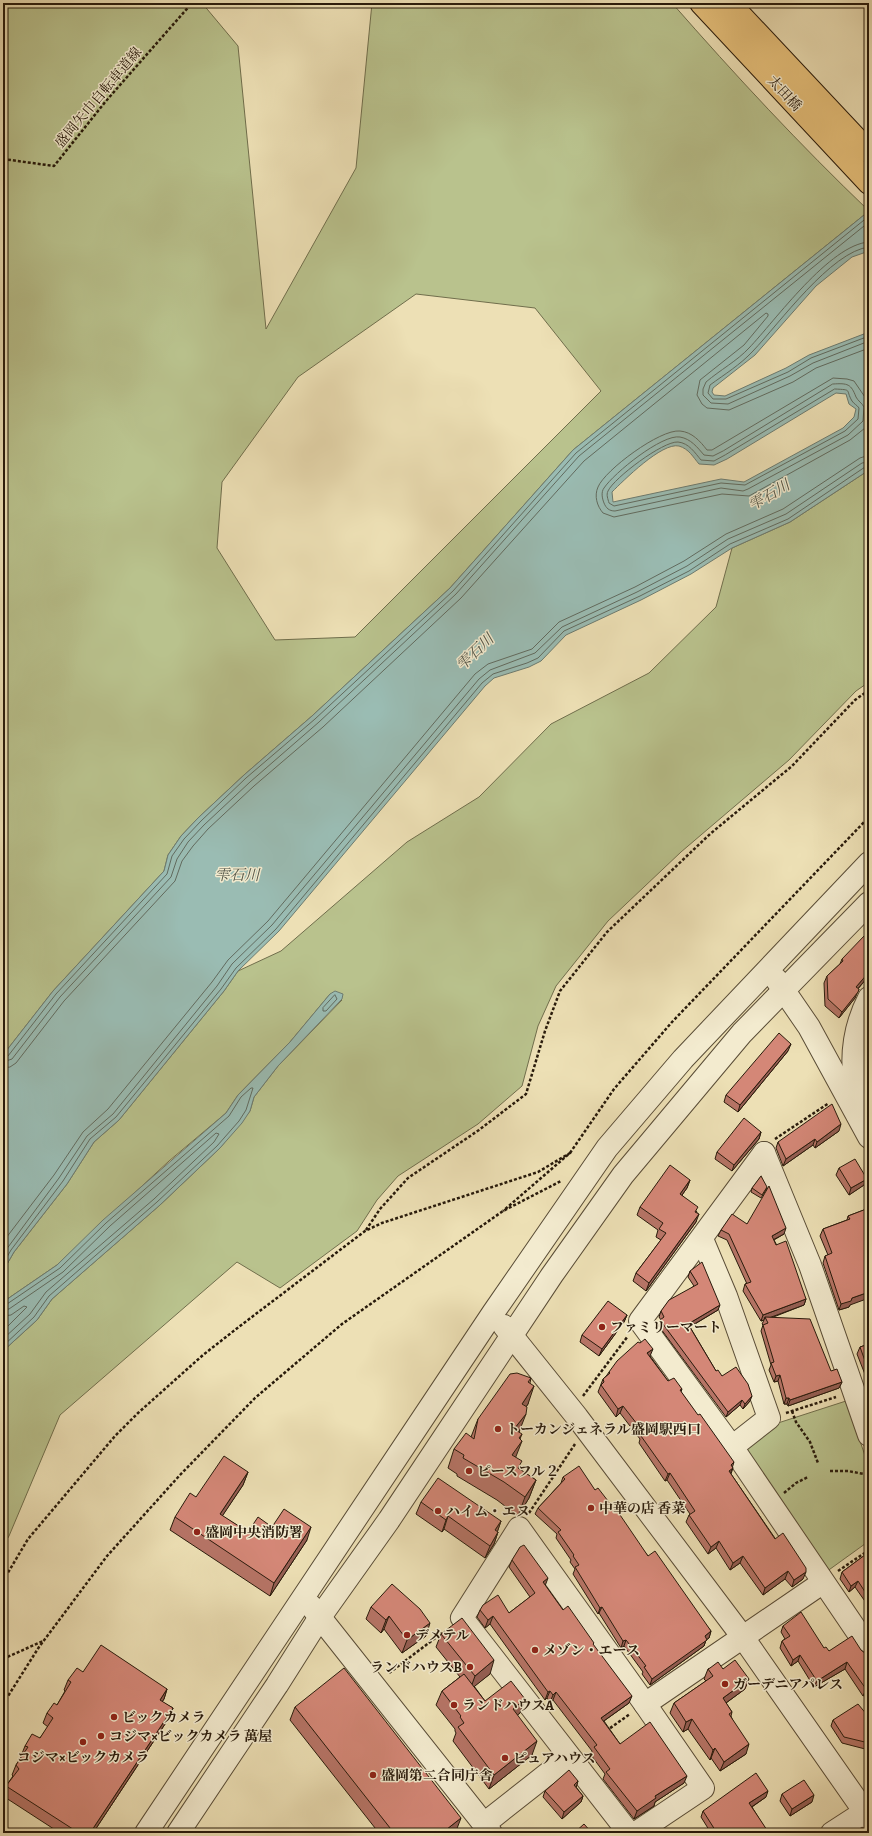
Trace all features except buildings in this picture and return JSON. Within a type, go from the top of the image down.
[{"type":"main road","name":"太田橋","points":[[701,3],[869,183]]},
{"type":"main road","name":"太田橋","points":[[729,3],[869,152]]},
{"type":"street","points":[[146,1833],[493,1313],[607,1148],[682,1059],[869,864]]},
{"type":"street","points":[[178,1833],[277,1685],[320,1617],[389,1520],[512,1336],[623,1175],[737,1039],[869,903]]},
{"type":"street","points":[[768,968],[809,1027],[869,1137]]},
{"type":"street","points":[[869,998],[861,1013],[853,1048],[853,1071],[858,1098],[869,1134]]},
{"type":"street","points":[[764,1152],[702,1239],[640,1321],[732,1447],[822,1583],[869,1649]]},
{"type":"street","points":[[764,1152],[860,1393],[869,1435]]},
{"type":"street","points":[[702,1239],[726,1296],[769,1418],[732,1447]]},
{"type":"street","points":[[493,1313],[577,1417],[742,1636],[867,1813],[832,1833]]},
{"type":"street","points":[[629,1833],[462,1618],[519,1528],[646,1704],[703,1788],[636,1833]]},
{"type":"street","points":[[646,1704],[742,1636],[822,1583]]},
{"type":"street","points":[[304,1598],[488,1829],[569,1757]]},
{"type":"path","name":"盛岡矢巾自転車道線","points":[[3,159],[54,166],[106,101],[192,3]]},
{"type":"path","points":[[365,1231],[380,1209],[408,1178],[479,1130],[526,1094],[545,1031],[560,991],[607,932],[710,834],[792,766],[855,700],[869,690]]},
{"type":"path","points":[[3,1704],[43,1641],[107,1556],[180,1475],[255,1398],[342,1324],[503,1211],[570,1153],[614,1089],[672,1022],[869,817]]},
{"type":"path","points":[[764,1152],[767,1144],[830,1101]]},
{"type":"path","points":[[3,1581],[28,1539],[115,1436],[203,1355],[365,1231],[382,1223],[538,1172],[570,1153]]},
{"type":"path","points":[[503,1211],[567,1178]]},
{"type":"path","points":[[583,1396],[640,1321]]},
{"type":"path","points":[[769,1418],[860,1393]]},
{"type":"path","points":[[792,1411],[796,1422],[810,1442],[818,1463]]},
{"type":"path","points":[[519,1528],[576,1442]]},
{"type":"path","points":[[830,1472],[848,1471],[869,1475]]},
{"type":"path","points":[[771,1506],[796,1483],[808,1477]]},
{"type":"path","points":[[822,1583],[869,1550]]},
{"type":"path","points":[[389,1674],[462,1618]]},
{"type":"path","points":[[3,1659],[43,1641]]},
{"type":"path","points":[[601,1735],[646,1704]]},
{"type":"green space","points":[[3,3],[202,3],[238,46],[266,329],[356,168],[372,3],[672,3],[768,109],[869,211],[573,450],[450,588],[312,716],[244,775],[181,836],[168,855],[164,871],[53,991],[3,1055]],"holes":[[[416,294],[535,308],[601,391],[355,637],[275,640],[217,548],[222,482],[298,377]]]},
{"type":"green space","points":[[869,470],[869,682],[856,691],[789,760],[681,852],[608,921],[556,986],[538,1026],[522,1086],[478,1124],[398,1176],[377,1200],[357,1231],[280,1288],[237,1262],[60,1415],[9,1536],[3,1546],[3,1351],[37,1320],[52,1299],[160,1205],[220,1148],[250,1111],[254,1097],[278,1066],[342,1000],[330,994],[290,1042],[238,1095],[226,1113],[169,1161],[57,1265],[3,1302],[3,1271],[14,1252],[67,1184],[94,1142],[119,1120],[224,991],[238,971],[281,951],[407,842],[479,797],[551,724],[649,673],[716,607],[732,548],[790,522]]},
{"type":"green space","points":[[846,1401],[869,1467],[869,1541],[826,1572],[744,1455],[746,1447],[778,1423]]},
{"type":"water","name":"雫石川","points":[[869,211],[869,251],[852,257],[816,286],[755,355],[713,388],[712,392],[714,395],[725,396],[786,368],[809,355],[869,332],[869,470],[790,522],[732,548],[691,574],[641,600],[566,635],[541,661],[529,667],[494,678],[485,686],[279,931],[238,971],[224,991],[119,1120],[94,1142],[67,1184],[14,1252],[3,1271],[3,1055],[53,991],[164,871],[168,855],[181,836],[244,775],[312,716],[450,588],[573,450]],"holes":[[[836,393],[846,394],[849,404],[856,409],[854,417],[843,428],[744,482],[721,479],[613,502],[612,492],[643,463],[663,450],[672,446],[679,446],[688,451],[699,464],[714,465],[727,459]]]},
{"type":"water","points":[[335,991],[343,994],[342,999],[278,1066],[254,1097],[250,1111],[242,1123],[220,1148],[160,1205],[52,1299],[37,1320],[3,1351],[3,1302],[57,1265],[103,1220],[226,1113],[238,1095],[290,1042],[330,994]]},
{"type":"place","name":"ファミリーマート","points":[[602,1327]]},
{"type":"place","name":"トーカンジェネラル盛岡駅西口","points":[[498,1429]]},
{"type":"place","name":"ピースフル２","points":[[469,1471]]},
{"type":"place","name":"中華の店 香菜","points":[[591,1508]]},
{"type":"place","name":"ハイム・エヌ","points":[[438,1511]]},
{"type":"place","name":"盛岡中央消防署","points":[[197,1532]]},
{"type":"place","name":"デメテル","points":[[407,1635]]},
{"type":"place","name":"メゾン・エース","points":[[535,1650]]},
{"type":"place","name":"ランドハウスB","points":[[470,1667]]},
{"type":"place","name":"ガーデニアパレス","points":[[725,1684]]},
{"type":"place","name":"ランドハウスA","points":[[454,1705]]},
{"type":"place","name":"ビックカメラ","points":[[114,1717]]},
{"type":"place","name":"コジマ×ビックカメラ 萬屋","points":[[101,1736]]},
{"type":"place","name":"コジマ×ビックカメラ","points":[[83,1742]]},
{"type":"place","name":"ピュアハウス","points":[[505,1758]]},
{"type":"place","name":"盛岡第二合同庁舎","points":[[373,1775]]}]
